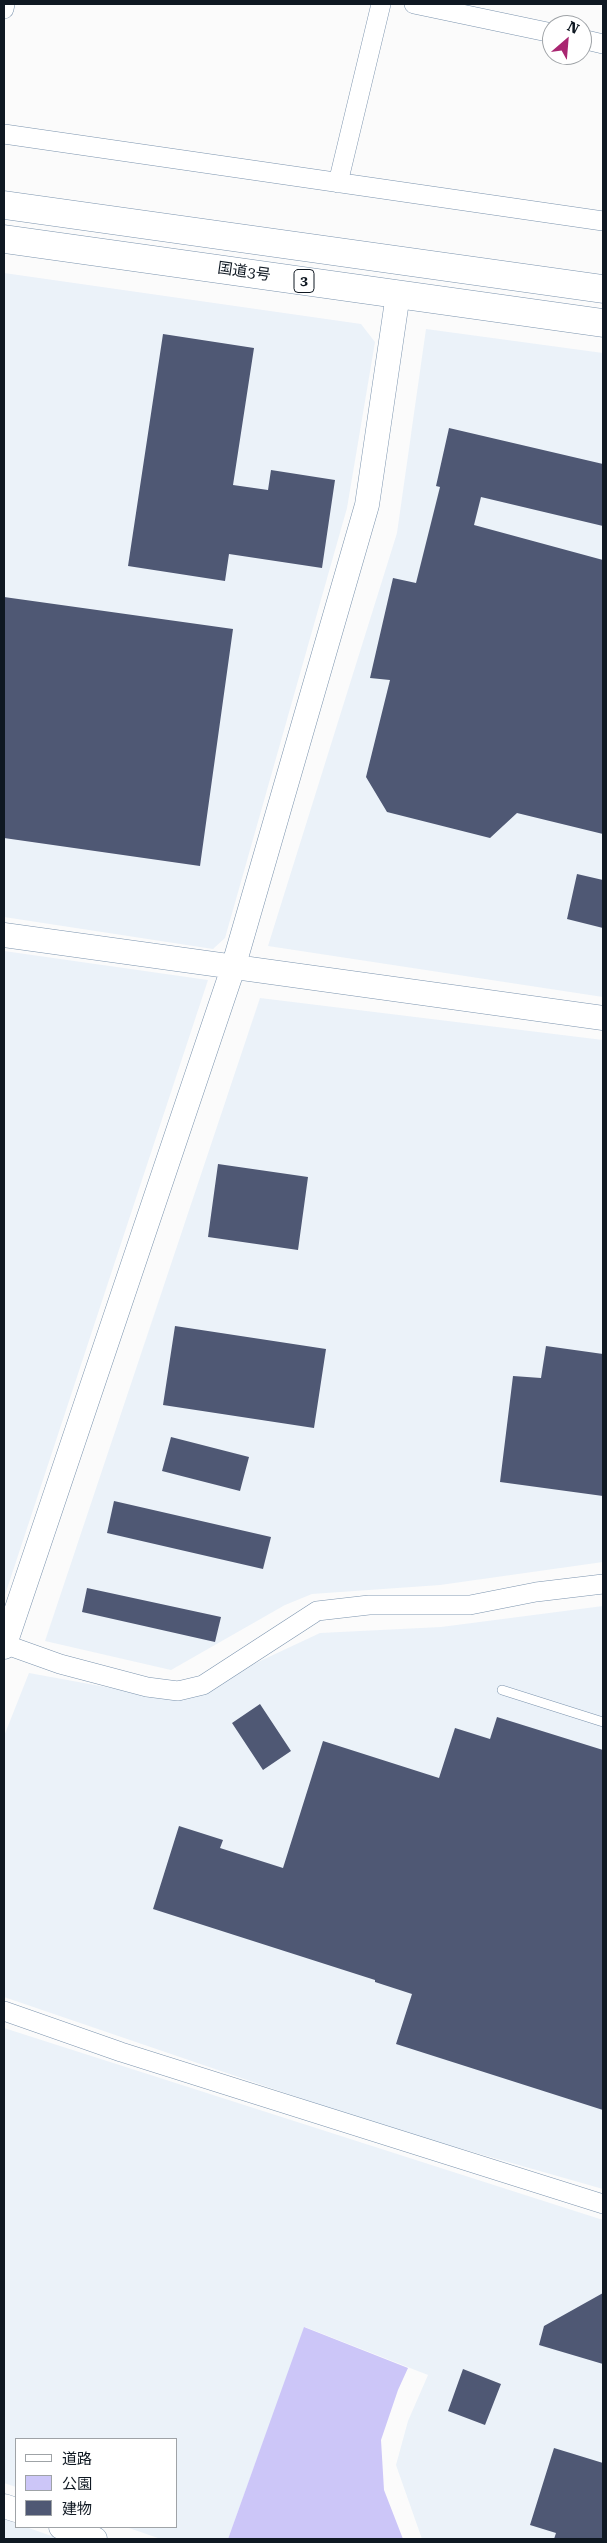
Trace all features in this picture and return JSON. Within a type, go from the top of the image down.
[{"type":"highway","name":"3","points":[[4,205],[603,289]]},
{"type":"highway","name":"国道3号","points":[[4,239],[603,324]]},
{"type":"street","points":[[4,9],[5,4]]},
{"type":"street","points":[[338,182],[381,4]]},
{"type":"street","points":[[414,4],[542,31]]},
{"type":"street","points":[[4,134],[603,221]]},
{"type":"street","points":[[398,294],[367,506],[233,968],[4,1645],[60,1664],[148,1688],[178,1691],[203,1685],[317,1610],[369,1605],[470,1605],[536,1592],[603,1584]]},
{"type":"street","points":[[4,935],[603,1018]]},
{"type":"street","points":[[4,2011],[121,2052],[603,2204]]},
{"type":"street","points":[[64,2528],[95,2539]]},
{"type":"lane","points":[[502,1690],[603,1722]]},
{"type":"shaded area","points":[[4,273],[361,324],[375,342],[347,508],[225,938],[213,949],[4,917]]},
{"type":"shaded area","points":[[426,329],[603,353],[603,997],[268,946],[397,533]]},
{"type":"shaded area","points":[[4,951],[208,980],[4,1598]]},
{"type":"shaded area","points":[[260,998],[603,1040],[603,1562],[440,1585],[312,1594],[285,1605],[171,1670],[45,1641]]},
{"type":"shaded area","points":[[603,1606],[603,2189],[385,2127],[4,1997],[4,1736],[29,1673],[177,1700],[320,1633],[441,1627]]},
{"type":"shaded area","points":[[4,2028],[603,2220],[603,2539],[422,2539],[396,2465],[408,2421],[428,2375],[305,2327],[228,2539],[161,2539],[129,2528],[178,2528],[178,2438],[15,2438],[15,2487],[4,2483]]},
{"type":"shaded area","points":[[4,2519],[15,2523],[15,2528],[29,2528],[60,2539],[4,2539]]},
{"type":"green space","points":[[304,2327],[408,2368],[398,2390],[381,2440],[384,2490],[403,2539],[228,2539]]},
{"type":"building","points":[[163,334],[254,348],[233,485],[268,490],[271,470],[335,480],[322,568],[229,554],[225,581],[128,566]]},
{"type":"building","points":[[449,428],[603,464],[603,526],[481,497],[474,525],[603,560],[603,834],[517,813],[490,838],[387,812],[366,777],[390,680],[370,678],[393,578],[416,583],[440,487],[436,486]]},
{"type":"building","points":[[4,597],[233,629],[200,866],[4,838]]},
{"type":"building","points":[[577,874],[603,880],[603,928],[567,919]]},
{"type":"building","points":[[218,1164],[308,1177],[298,1250],[208,1237]]},
{"type":"building","points":[[175,1326],[326,1349],[314,1428],[163,1405]]},
{"type":"building","points":[[546,1346],[603,1354],[603,1496],[500,1482],[513,1376],[541,1378]]},
{"type":"building","points":[[171,1437],[249,1457],[240,1491],[162,1471]]},
{"type":"building","points":[[114,1501],[271,1537],[263,1569],[107,1533]]},
{"type":"building","points":[[87,1588],[221,1617],[215,1642],[82,1612]]},
{"type":"building","points":[[260,1704],[291,1751],[263,1770],[232,1723]]},
{"type":"building","points":[[497,1717],[603,1750],[603,2110],[396,2044],[412,1994],[375,1982],[375,1980],[153,1909],[179,1826],[223,1840],[220,1848],[283,1868],[323,1741],[439,1778],[455,1728],[490,1739]]},
{"type":"building","points":[[603,2293],[603,2364],[539,2345],[544,2326]]},
{"type":"building","points":[[463,2369],[501,2384],[485,2425],[448,2411]]},
{"type":"building","points":[[554,2448],[603,2463],[603,2539],[554,2539],[556,2533],[530,2525]]}]
